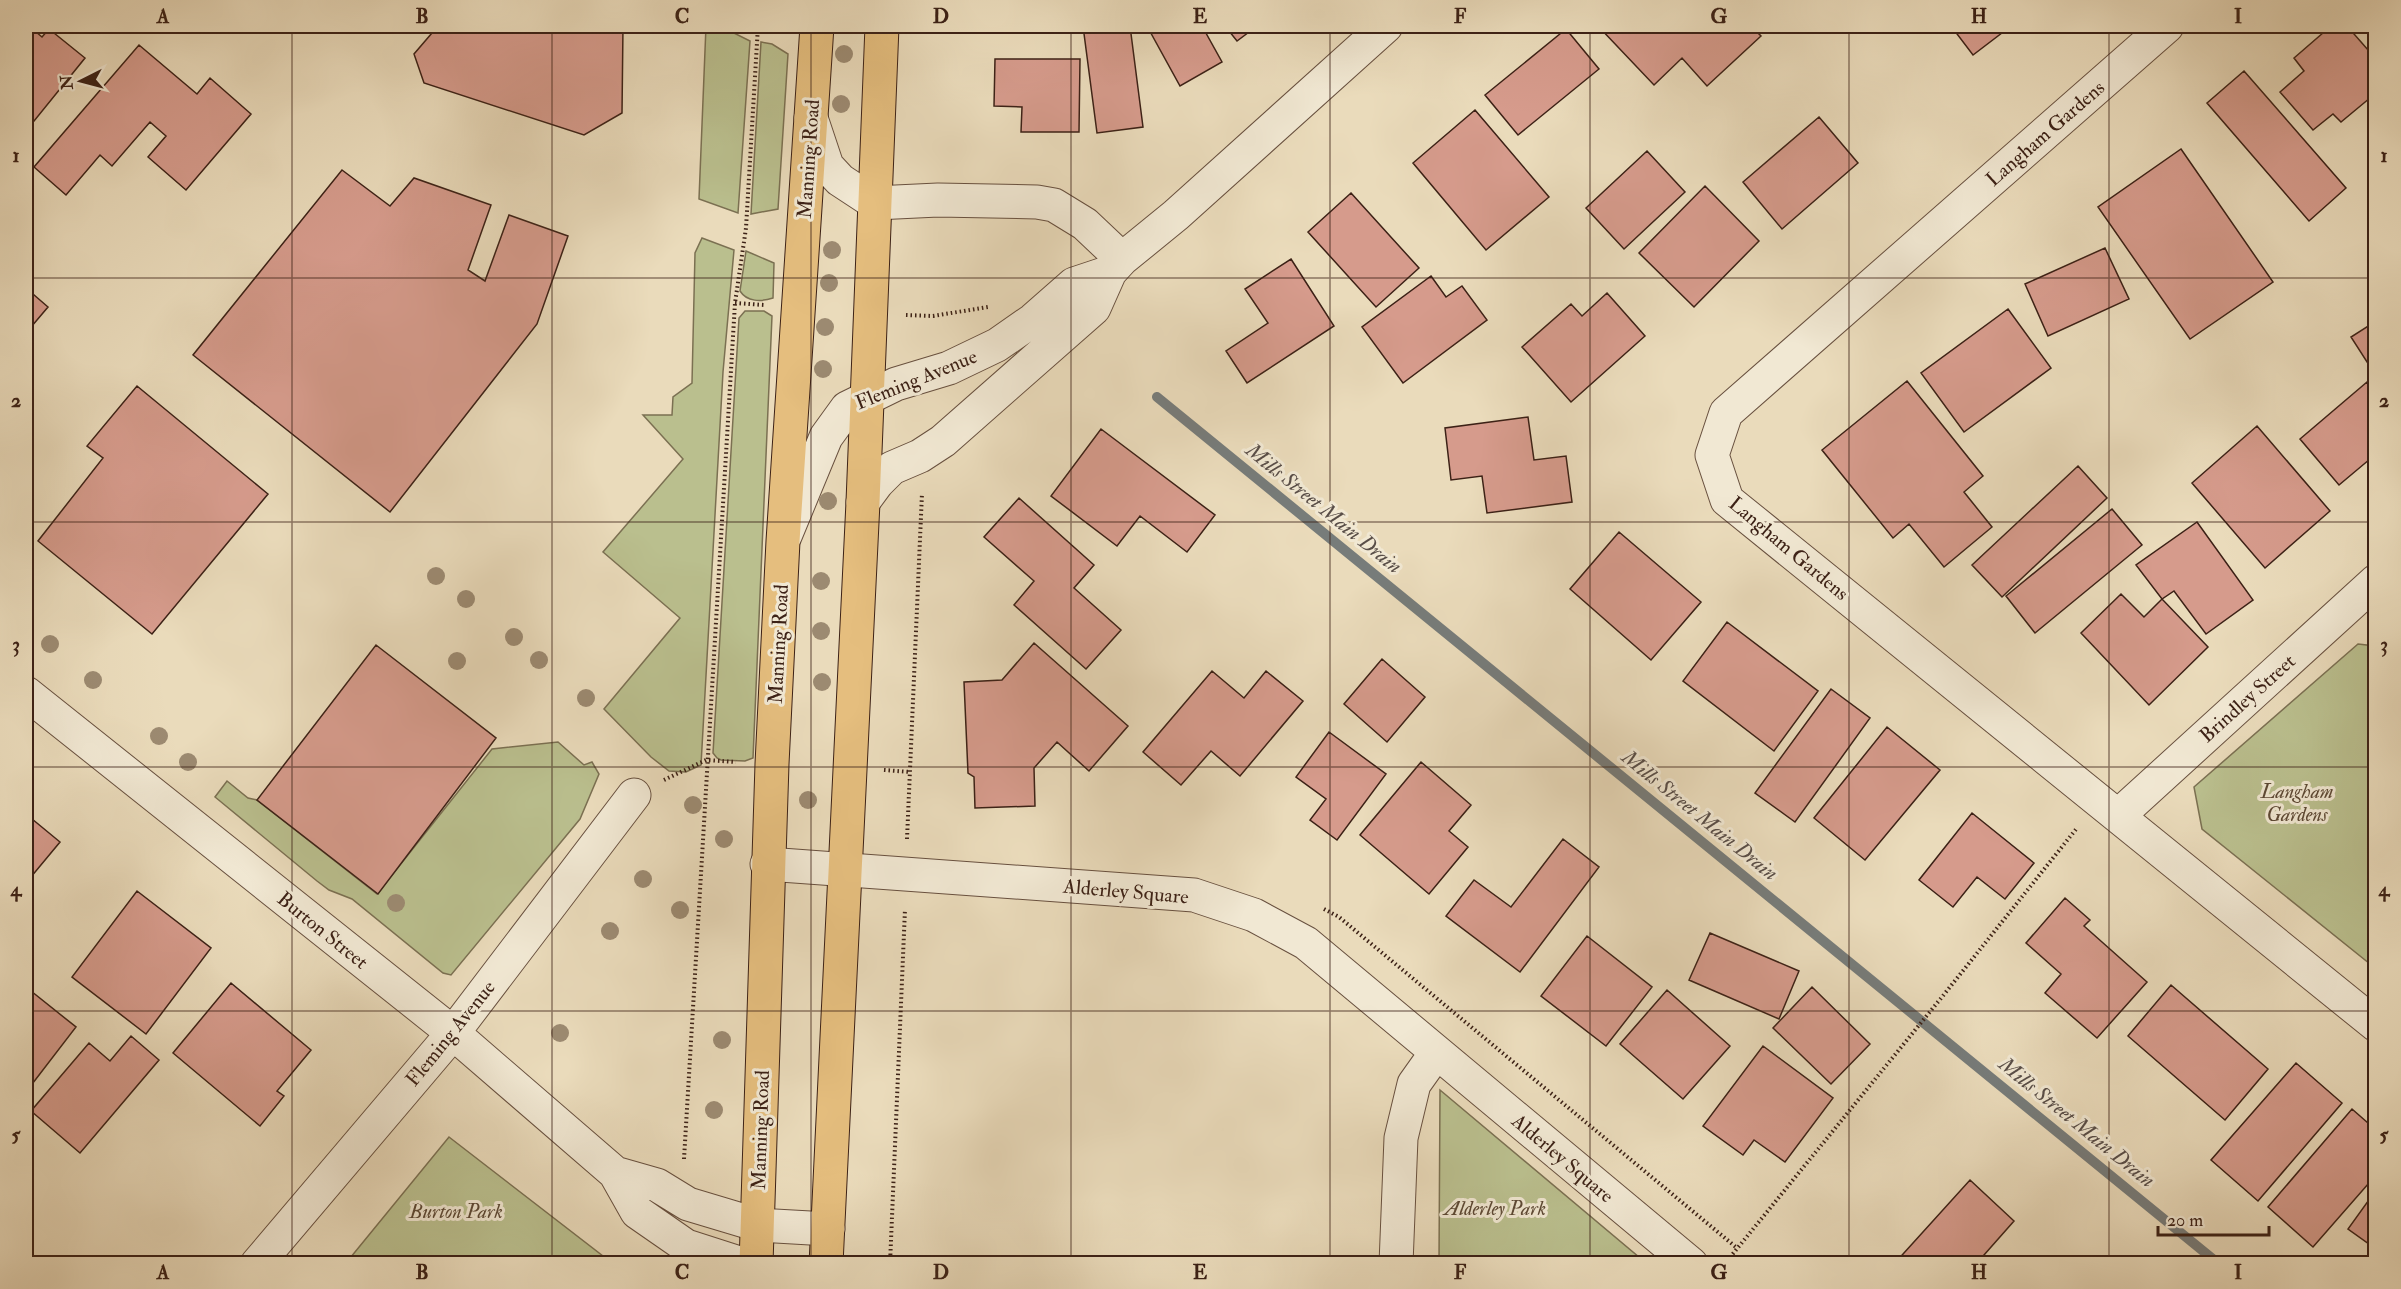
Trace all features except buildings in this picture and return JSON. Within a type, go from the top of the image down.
[{"type":"main road","name":"Manning Road","points":[[756,1263],[768,864],[783,541],[818,26]]},
{"type":"main road","points":[[826,1263],[868,396],[882,26]]},
{"type":"street","name":"Fleming Avenue","points":[[783,541],[826,437],[847,408],[896,384],[949,368],[997,345],[1033,320],[1074,284],[1116,265],[1176,215],[1386,26]]},
{"type":"street","name":"Langham Gardens","points":[[2167,26],[1726,412],[1712,455],[1727,500],[2376,1025]]},
{"type":"street","points":[[811,118],[827,166],[840,180],[875,203],[938,200],[1037,202],[1054,205],[1085,224],[1116,265]]},
{"type":"street","name":"Fleming Avenue","points":[[863,502],[892,468],[943,441],[1094,308],[1116,265]]},
{"type":"street","name":"Brindley Street","points":[[2108,808],[2376,581]]},
{"type":"street","name":"Burton Street","points":[[26,693],[453,1034],[615,1173],[637,1212],[686,1246],[742,1263]]},
{"type":"street","name":"Fleming Avenue","points":[[258,1263],[453,1034],[634,795]]},
{"type":"street","name":"Alderley Square","points":[[768,864],[1194,895],[1254,915],[1306,943],[1691,1263]]},
{"type":"street","points":[[1396,1263],[1401,1138],[1414,1084],[1436,1053]]},
{"type":"street","name":"Burton Street","points":[[615,1173],[657,1185],[688,1204],[758,1225],[828,1229]]},
{"type":"path","points":[[688,1204],[684,1170],[706,760],[735,303],[746,228],[758,26]]},
{"type":"path","points":[[890,1263],[924,453]]},
{"type":"path","points":[[634,795],[706,760]]},
{"type":"path","points":[[1724,1263],[1942,997],[2108,808]]},
{"type":"green space","points":[[706,26],[720,26],[750,41],[738,213],[699,199]]},
{"type":"green space","points":[[761,42],[772,44],[788,54],[778,209],[751,214]]},
{"type":"green space","points":[[702,238],[734,250],[723,372],[701,765],[686,772],[669,771],[651,757],[604,709],[680,618],[603,552],[683,459],[643,415],[672,415],[673,397],[692,383],[695,253]]},
{"type":"green space","points":[[746,251],[774,263],[773,298],[755,300],[746,297],[740,291]]},
{"type":"green space","points":[[745,311],[764,311],[772,316],[753,758],[745,761],[721,760],[713,753],[739,318]]},
{"type":"green space","name":"Langham Gardens","points":[[2358,644],[2375,646],[2375,968],[2202,829],[2194,787]]},
{"type":"green space","points":[[558,742],[584,765],[592,762],[599,774],[580,819],[451,975],[443,973],[352,899],[329,890],[317,881],[215,797],[227,781],[248,798],[257,800],[377,894],[492,749]]},
{"type":"green space","name":"Alderley Park","points":[[1440,1090],[1646,1263],[1439,1263]]},
{"type":"green space","name":"Burton Park","points":[[449,1137],[612,1263],[346,1263]]},
{"type":"waterway","name":"Mills Street Main Drain","points":[[1157,397],[2219,1264]]}]
